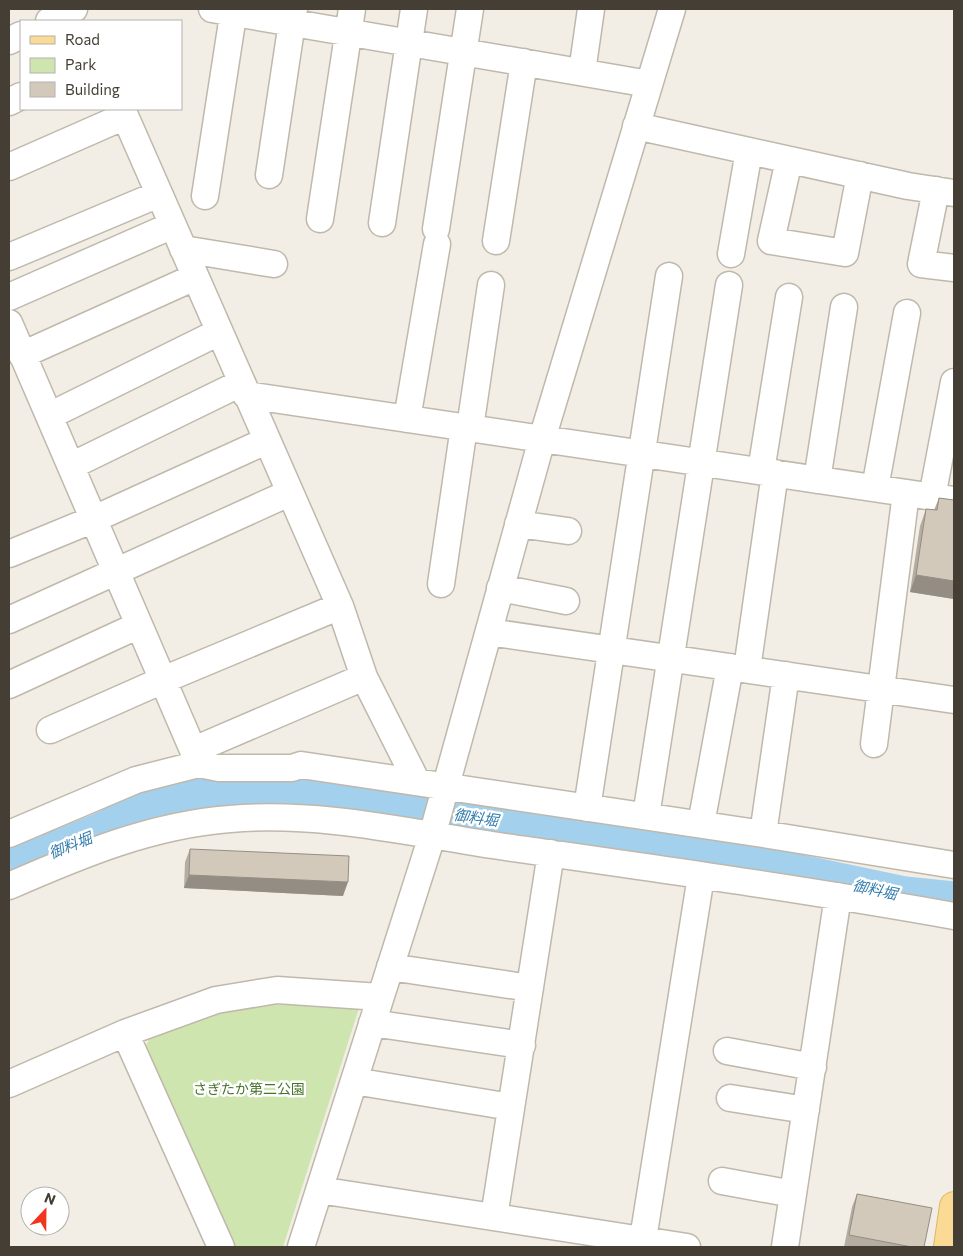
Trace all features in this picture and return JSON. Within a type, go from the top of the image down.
[{"type":"main road","points":[[951,1238],[954,1206]]},
{"type":"street","points":[[51,20],[76,9],[82,20]]},
{"type":"street","points":[[382,224],[414,9]]},
{"type":"street","points":[[407,419],[470,9]]},
{"type":"street","points":[[582,72],[591,9]]},
{"type":"street","points":[[301,1247],[433,830],[542,439],[672,9]]},
{"type":"street","points":[[205,196],[226,10],[350,20],[409,42],[649,84]]},
{"type":"street","points":[[269,175],[293,16]]},
{"type":"street","points":[[320,219],[350,20]]},
{"type":"street","points":[[9,41],[20,35]]},
{"type":"street","points":[[496,241],[524,62]]},
{"type":"street","points":[[9,167],[123,113],[340,606],[364,677],[417,782]]},
{"type":"street","points":[[636,126],[945,192],[921,264],[954,268]]},
{"type":"street","points":[[731,254],[748,151]]},
{"type":"street","points":[[789,160],[771,241],[845,253],[860,175]]},
{"type":"street","points":[[9,257],[159,194]]},
{"type":"street","points":[[9,296],[173,225]]},
{"type":"street","points":[[183,249],[274,264]]},
{"type":"street","points":[[587,808],[669,276]]},
{"type":"street","points":[[195,277],[14,340],[71,466],[197,757],[219,768],[292,768],[301,765],[417,782],[444,791],[646,816],[954,865]]},
{"type":"street","points":[[441,584],[490,285]]},
{"type":"street","points":[[646,816],[729,285]]},
{"type":"street","points":[[701,824],[738,668],[768,472],[789,296]]},
{"type":"street","points":[[817,480],[844,307]]},
{"type":"street","points":[[875,488],[907,313]]},
{"type":"street","points":[[49,416],[219,332]]},
{"type":"street","points":[[71,466],[244,389],[407,419],[943,498],[954,382]]},
{"type":"street","points":[[9,554],[94,519],[266,440]]},
{"type":"street","points":[[9,620],[290,493]]},
{"type":"street","points":[[874,744],[906,493]]},
{"type":"street","points":[[518,524],[568,531]]},
{"type":"street","points":[[500,588],[566,601]]},
{"type":"street","points":[[50,730],[163,680],[340,606]]},
{"type":"street","points":[[9,685],[139,625]]},
{"type":"street","points":[[489,632],[954,700]]},
{"type":"street","points":[[763,834],[786,675]]},
{"type":"street","points":[[9,834],[136,780],[197,757],[364,677]]},
{"type":"street","points":[[9,886],[79,855],[130,837],[228,819],[275,817],[433,830],[551,853],[838,896],[954,916]]},
{"type":"street","points":[[494,1217],[551,853]]},
{"type":"street","points":[[643,1239],[701,876]]},
{"type":"street","points":[[785,1247],[838,896]]},
{"type":"street","points":[[390,967],[530,988]]},
{"type":"street","points":[[9,1084],[125,1033],[216,1000],[277,990],[380,997]]},
{"type":"street","points":[[372,1023],[522,1045]]},
{"type":"street","points":[[125,1033],[221,1247]]},
{"type":"street","points":[[728,1051],[812,1067]]},
{"type":"street","points":[[354,1081],[511,1107]]},
{"type":"street","points":[[730,1098],[806,1110]]},
{"type":"street","points":[[722,1181],[793,1194]]},
{"type":"street","points":[[319,1190],[688,1247]]},
{"type":"green space","name":"さぎたか第二公園","points":[[266,1005],[360,1005],[283,1247],[232,1247],[145,1048],[151,1035],[206,1012]]},
{"type":"building","points":[[939,498],[954,500],[954,581],[916,575],[926,509],[937,510]]},
{"type":"building","points":[[190,849],[349,856],[348,882],[189,875]]},
{"type":"building","points":[[857,1194],[932,1208],[924,1247],[912,1247],[849,1235]]},
{"type":"waterway","name":"御料堀","points":[[9,869],[101,832],[160,803],[215,787],[483,817],[734,860],[905,896],[954,901]]}]
